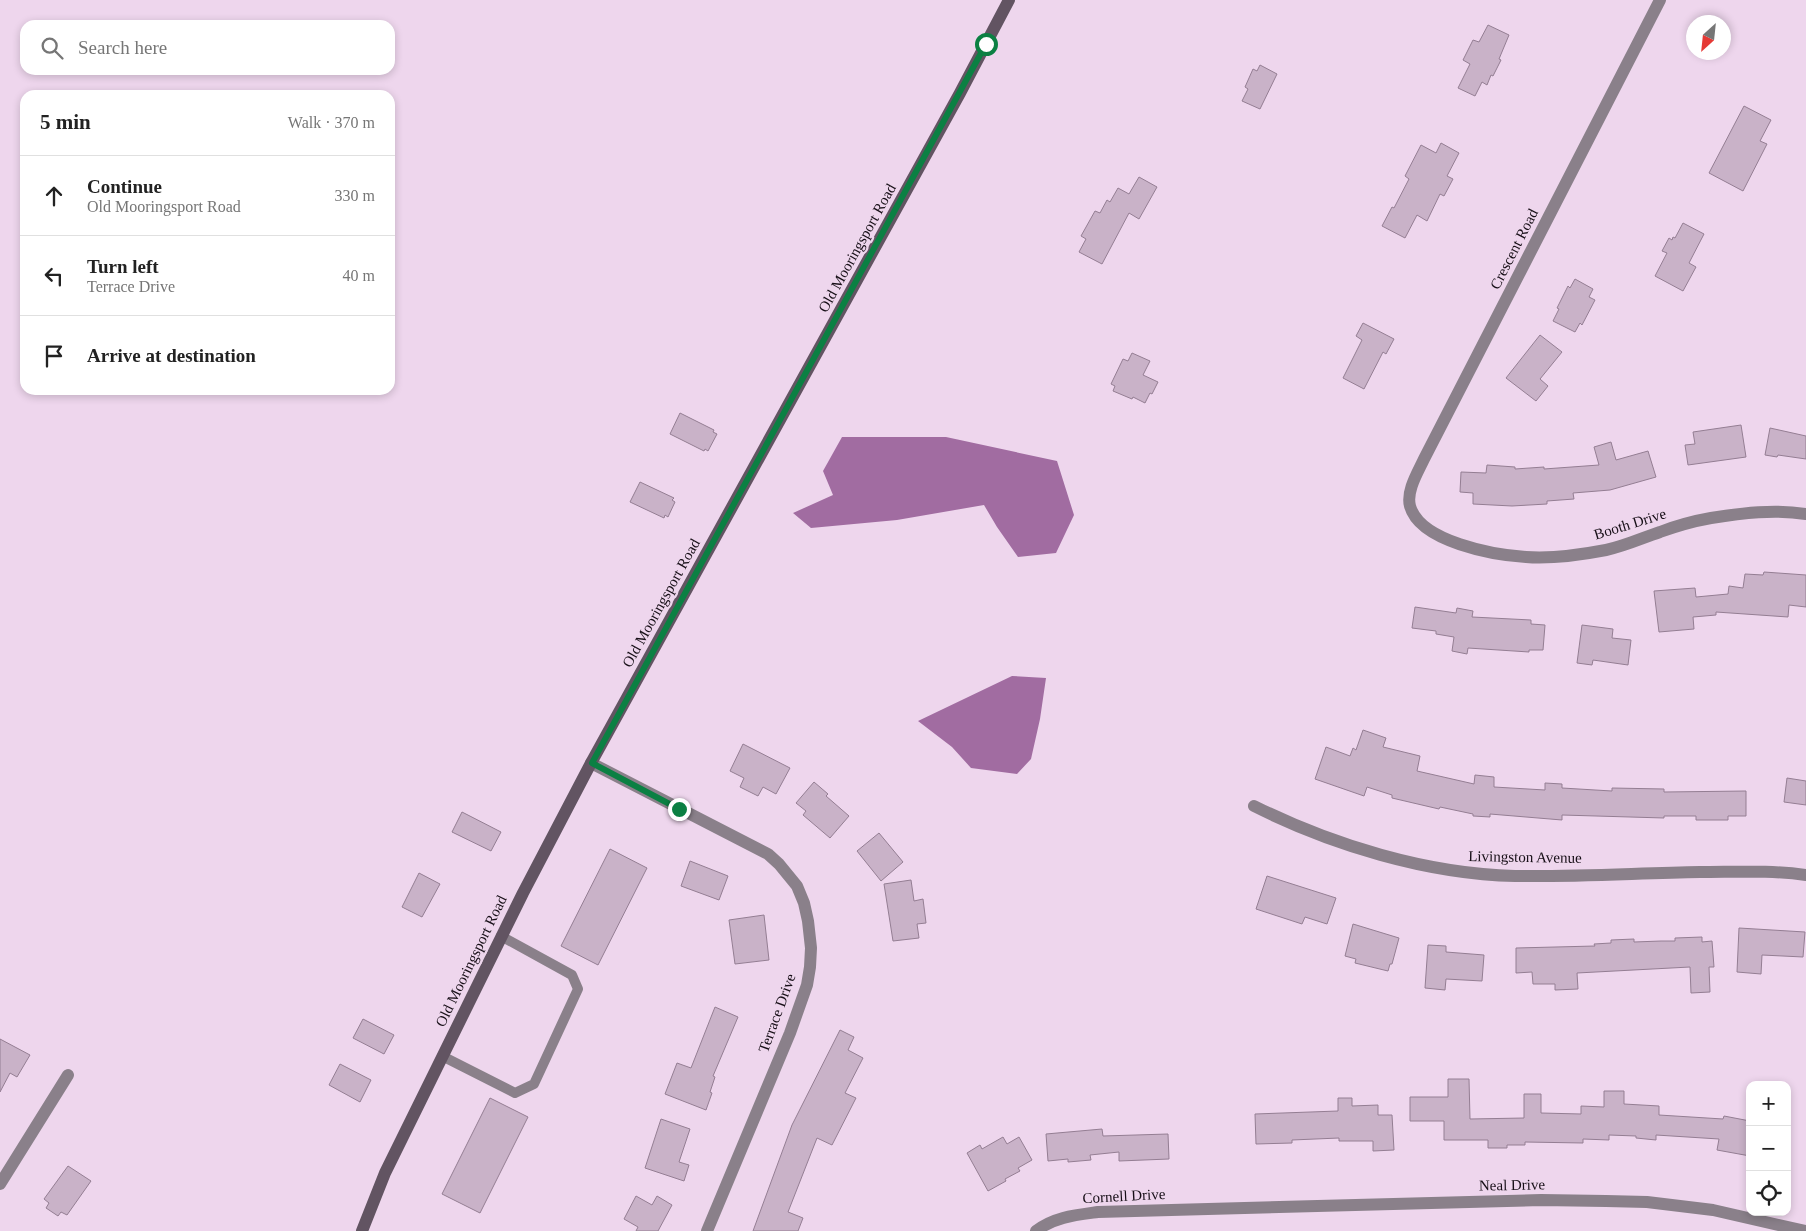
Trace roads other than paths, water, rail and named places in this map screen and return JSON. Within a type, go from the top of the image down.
[{"type":"main road","name":"Old Mooringsport Road","points":[[362,1231],[386,1173],[501,936],[592,763],[1009,0]]},
{"type":"street","name":"Crescent Road","points":[[1414,514],[1409,504],[1410,495],[1424,459],[1660,0]]},
{"type":"street","name":"Booth Drive","points":[[1414,514],[1427,528],[1440,537],[1460,545],[1494,553],[1528,557],[1574,555],[1607,549],[1686,524],[1735,514],[1760,512],[1806,514]]},
{"type":"street","name":"Terrace Drive","points":[[592,763],[768,854],[797,886],[808,921],[811,948],[807,985],[790,1033],[707,1231]]},
{"type":"street","name":"Livingston Avenue","points":[[1254,806],[1296,825],[1365,850],[1409,862],[1469,873],[1514,876],[1761,871],[1806,875]]},
{"type":"street","points":[[0,1184],[68,1075]]},
{"type":"street","name":"Neal Drive","points":[[1218,1208],[1541,1200],[1647,1202],[1713,1210],[1804,1231]]},
{"type":"street","name":"Cornell Drive","points":[[1036,1231],[1045,1224],[1069,1216],[1098,1212],[1218,1208]]},
{"type":"lane","points":[[442,1056],[515,1093],[534,1084],[578,989],[572,975],[501,936]]}]
